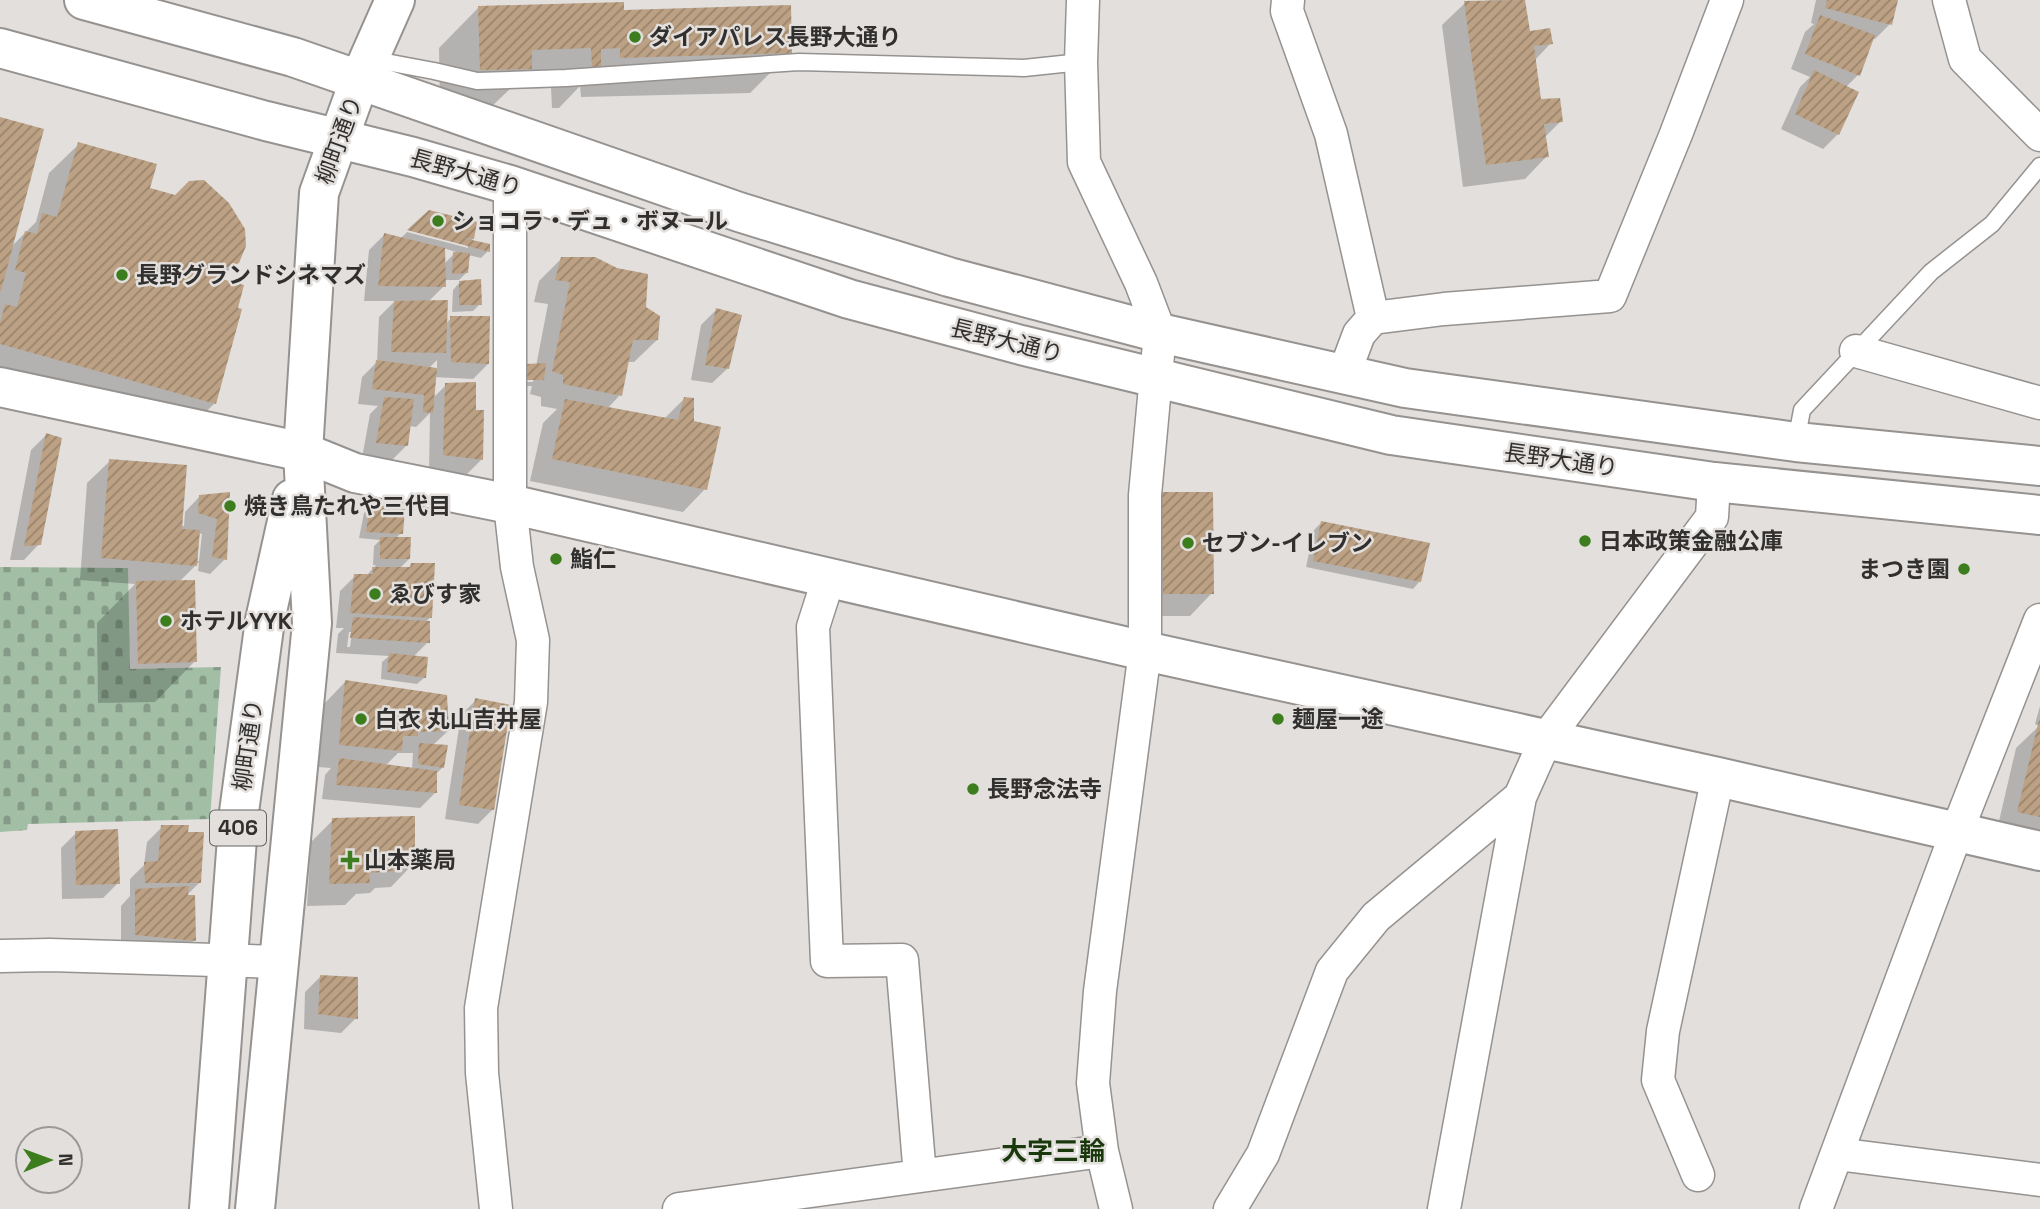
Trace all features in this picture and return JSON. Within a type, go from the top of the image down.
[{"type":"main road","name":"長野大通り","points":[[84,0],[293,57],[365,69],[739,212],[950,276],[1160,333],[1405,388],[1796,442],[2040,466]]},
{"type":"main road","name":"406","points":[[365,69],[395,0]]},
{"type":"main road","name":"長野大通り","points":[[0,48],[510,185],[849,299],[1021,345],[1391,435],[1714,482],[2040,515]]},
{"type":"main road","name":"柳町通り","points":[[255,1209],[312,623],[303,452],[319,192],[365,69]]},
{"type":"main road","points":[[0,387],[303,452],[355,473],[510,504],[1145,651],[2040,850]]},
{"type":"main road","name":"柳町通り","points":[[209,1209],[239,812],[265,620],[303,452]]},
{"type":"street","points":[[1083,0],[1081,62],[1084,162],[1160,333],[1145,495],[1145,651],[1100,990],[1093,1083],[1102,1151],[1116,1209]]},
{"type":"street","points":[[1288,0],[1287,11],[1331,134],[1373,318]]},
{"type":"street","points":[[1344,374],[1359,334],[1373,318],[1444,309],[1610,296],[1727,0]]},
{"type":"street","points":[[1949,0],[1965,59],[2040,135]]},
{"type":"street","points":[[496,1209],[482,1073],[481,1009],[531,702],[533,640],[517,567],[510,504],[510,185]]},
{"type":"street","points":[[1856,351],[2040,403]]},
{"type":"street","points":[[1444,1209],[1520,797],[1546,739],[1712,517],[1714,482]]},
{"type":"street","points":[[829,578],[813,627],[828,961],[902,960],[920,1176]]},
{"type":"street","points":[[1816,1209],[1956,831],[2040,620]]},
{"type":"street","points":[[1698,1175],[1658,1080],[1663,1031],[1718,777]]},
{"type":"street","points":[[1230,1209],[1263,1154],[1332,971],[1376,917],[1520,797]]},
{"type":"street","points":[[0,956],[228,958],[279,962]]},
{"type":"street","points":[[679,1209],[1102,1151]]},
{"type":"street","points":[[1836,1154],[2040,1181]]},
{"type":"lane","points":[[365,69],[434,71],[477,81],[566,78],[799,62],[1024,68],[1081,62]]},
{"type":"lane","points":[[1796,442],[1802,410],[1931,272],[1992,223],[2040,166]]},
{"type":"green space","points":[[0,567],[128,568],[130,669],[221,667],[210,819],[28,824],[27,830],[0,832]]},
{"type":"building","points":[[1525,0],[1530,31],[1550,28],[1553,44],[1534,46],[1541,99],[1560,98],[1563,122],[1544,124],[1549,157],[1486,165],[1464,1]]},
{"type":"building","points":[[1827,0],[1898,0],[1892,25],[1825,8]]},
{"type":"building","name":"ダイアパレス長野大通り","points":[[624,2],[624,10],[791,5],[792,53],[620,58],[620,48],[601,49],[601,68],[592,68],[591,48],[532,50],[532,69],[480,70],[478,6]]},
{"type":"building","points":[[1820,15],[1875,35],[1860,76],[1805,54]]},
{"type":"building","points":[[1814,70],[1859,92],[1839,135],[1795,114]]},
{"type":"building","points":[[0,117],[44,129],[1,291],[0,291]]},
{"type":"building","name":"長野グランドシネマズ","points":[[78,142],[157,164],[150,188],[175,195],[189,181],[204,180],[229,203],[245,229],[246,246],[239,263],[220,267],[218,278],[244,285],[238,308],[242,309],[216,404],[0,344],[0,323],[5,304],[17,307],[26,273],[15,270],[25,231],[37,234],[42,213],[57,217]]},
{"type":"building","points":[[429,210],[477,222],[474,239],[463,238],[490,244],[490,252],[407,230]]},
{"type":"building","points":[[384,233],[445,248],[446,287],[378,286]]},
{"type":"building","points":[[453,252],[470,253],[468,273],[452,274]]},
{"type":"building","points":[[561,257],[595,257],[617,268],[648,274],[646,307],[660,316],[658,340],[633,340],[622,396],[563,384],[563,375],[552,371],[570,282],[555,280]]},
{"type":"building","points":[[481,279],[482,305],[459,305],[459,281]]},
{"type":"building","points":[[448,300],[446,353],[391,352],[394,301]]},
{"type":"building","points":[[716,308],[742,315],[729,369],[705,365]]},
{"type":"building","points":[[450,316],[490,316],[489,364],[451,362]]},
{"type":"building","points":[[376,360],[437,368],[433,413],[423,412],[424,395],[372,389]]},
{"type":"building","points":[[546,363],[544,380],[523,380],[526,364]]},
{"type":"building","points":[[476,382],[476,410],[484,410],[483,460],[443,455],[445,383]]},
{"type":"building","points":[[384,397],[414,399],[408,446],[376,443]]},
{"type":"building","points":[[684,397],[694,398],[694,421],[721,427],[707,490],[552,459],[565,399],[678,420]]},
{"type":"building","points":[[46,433],[62,438],[41,545],[24,546]]},
{"type":"building","points":[[109,459],[187,465],[182,529],[200,530],[197,566],[101,558]]},
{"type":"building","points":[[230,492],[227,560],[212,557],[217,519],[198,513],[199,495]]},
{"type":"building","name":"セブン-イレブン","points":[[1161,492],[1213,492],[1214,594],[1163,594]]},
{"type":"building","points":[[370,504],[405,509],[403,534],[366,532]]},
{"type":"building","points":[[1321,521],[1430,543],[1421,582],[1313,561]]},
{"type":"building","points":[[380,537],[411,537],[410,559],[380,559]]},
{"type":"building","points":[[411,563],[435,563],[432,618],[350,613],[354,574],[373,574],[372,567],[410,567]]},
{"type":"building","name":"ホテルYYK","points":[[195,580],[197,662],[138,664],[136,581]]},
{"type":"building","points":[[353,617],[430,621],[430,643],[350,638]]},
{"type":"building","points":[[389,653],[428,657],[426,678],[387,672]]},
{"type":"building","points":[[345,680],[447,695],[449,731],[418,732],[418,736],[403,736],[402,751],[339,745]]},
{"type":"building","points":[[475,698],[511,705],[494,810],[459,805]]},
{"type":"building","points":[[2040,721],[2040,817],[2017,812]]},
{"type":"building","points":[[419,743],[448,745],[444,768],[418,764]]},
{"type":"building","points":[[339,758],[437,771],[437,793],[336,785]]},
{"type":"building","points":[[415,816],[415,865],[395,866],[394,871],[369,873],[370,883],[329,884],[332,818]]},
{"type":"building","points":[[161,825],[189,825],[188,832],[204,832],[201,883],[145,883],[144,862],[158,861]]},
{"type":"building","points":[[118,829],[120,884],[76,885],[75,831]]},
{"type":"building","points":[[189,886],[188,895],[195,895],[196,941],[135,935],[135,889]]},
{"type":"building","points":[[320,975],[358,977],[358,1019],[318,1014]]},
{"type":"place","name":"ダイアパレス長野大通り","points":[[635,37]]},
{"type":"place","name":"ショコラ・デュ・ボヌール","points":[[438,221]]},
{"type":"place","name":"長野グランドシネマズ","points":[[122,275]]},
{"type":"place","name":"焼き鳥たれや三代目","points":[[230,506]]},
{"type":"place","name":"日本政策金融公庫","points":[[1585,541]]},
{"type":"place","name":"セブン-イレブン","points":[[1188,543]]},
{"type":"place","name":"鮨仁","points":[[556,559]]},
{"type":"place","name":"まつき園","points":[[1964,569]]},
{"type":"place","name":"ゑびす家","points":[[375,594]]},
{"type":"place","name":"ホテルYYK","points":[[166,621]]},
{"type":"place","name":"白衣 丸山吉井屋","points":[[361,719]]},
{"type":"place","name":"麺屋一途","points":[[1278,719]]},
{"type":"place","name":"長野念法寺","points":[[973,789]]},
{"type":"place","name":"山本薬局","points":[[350,860]]},
{"type":"district","name":"大字三輪","points":[[1053,1151]]}]
